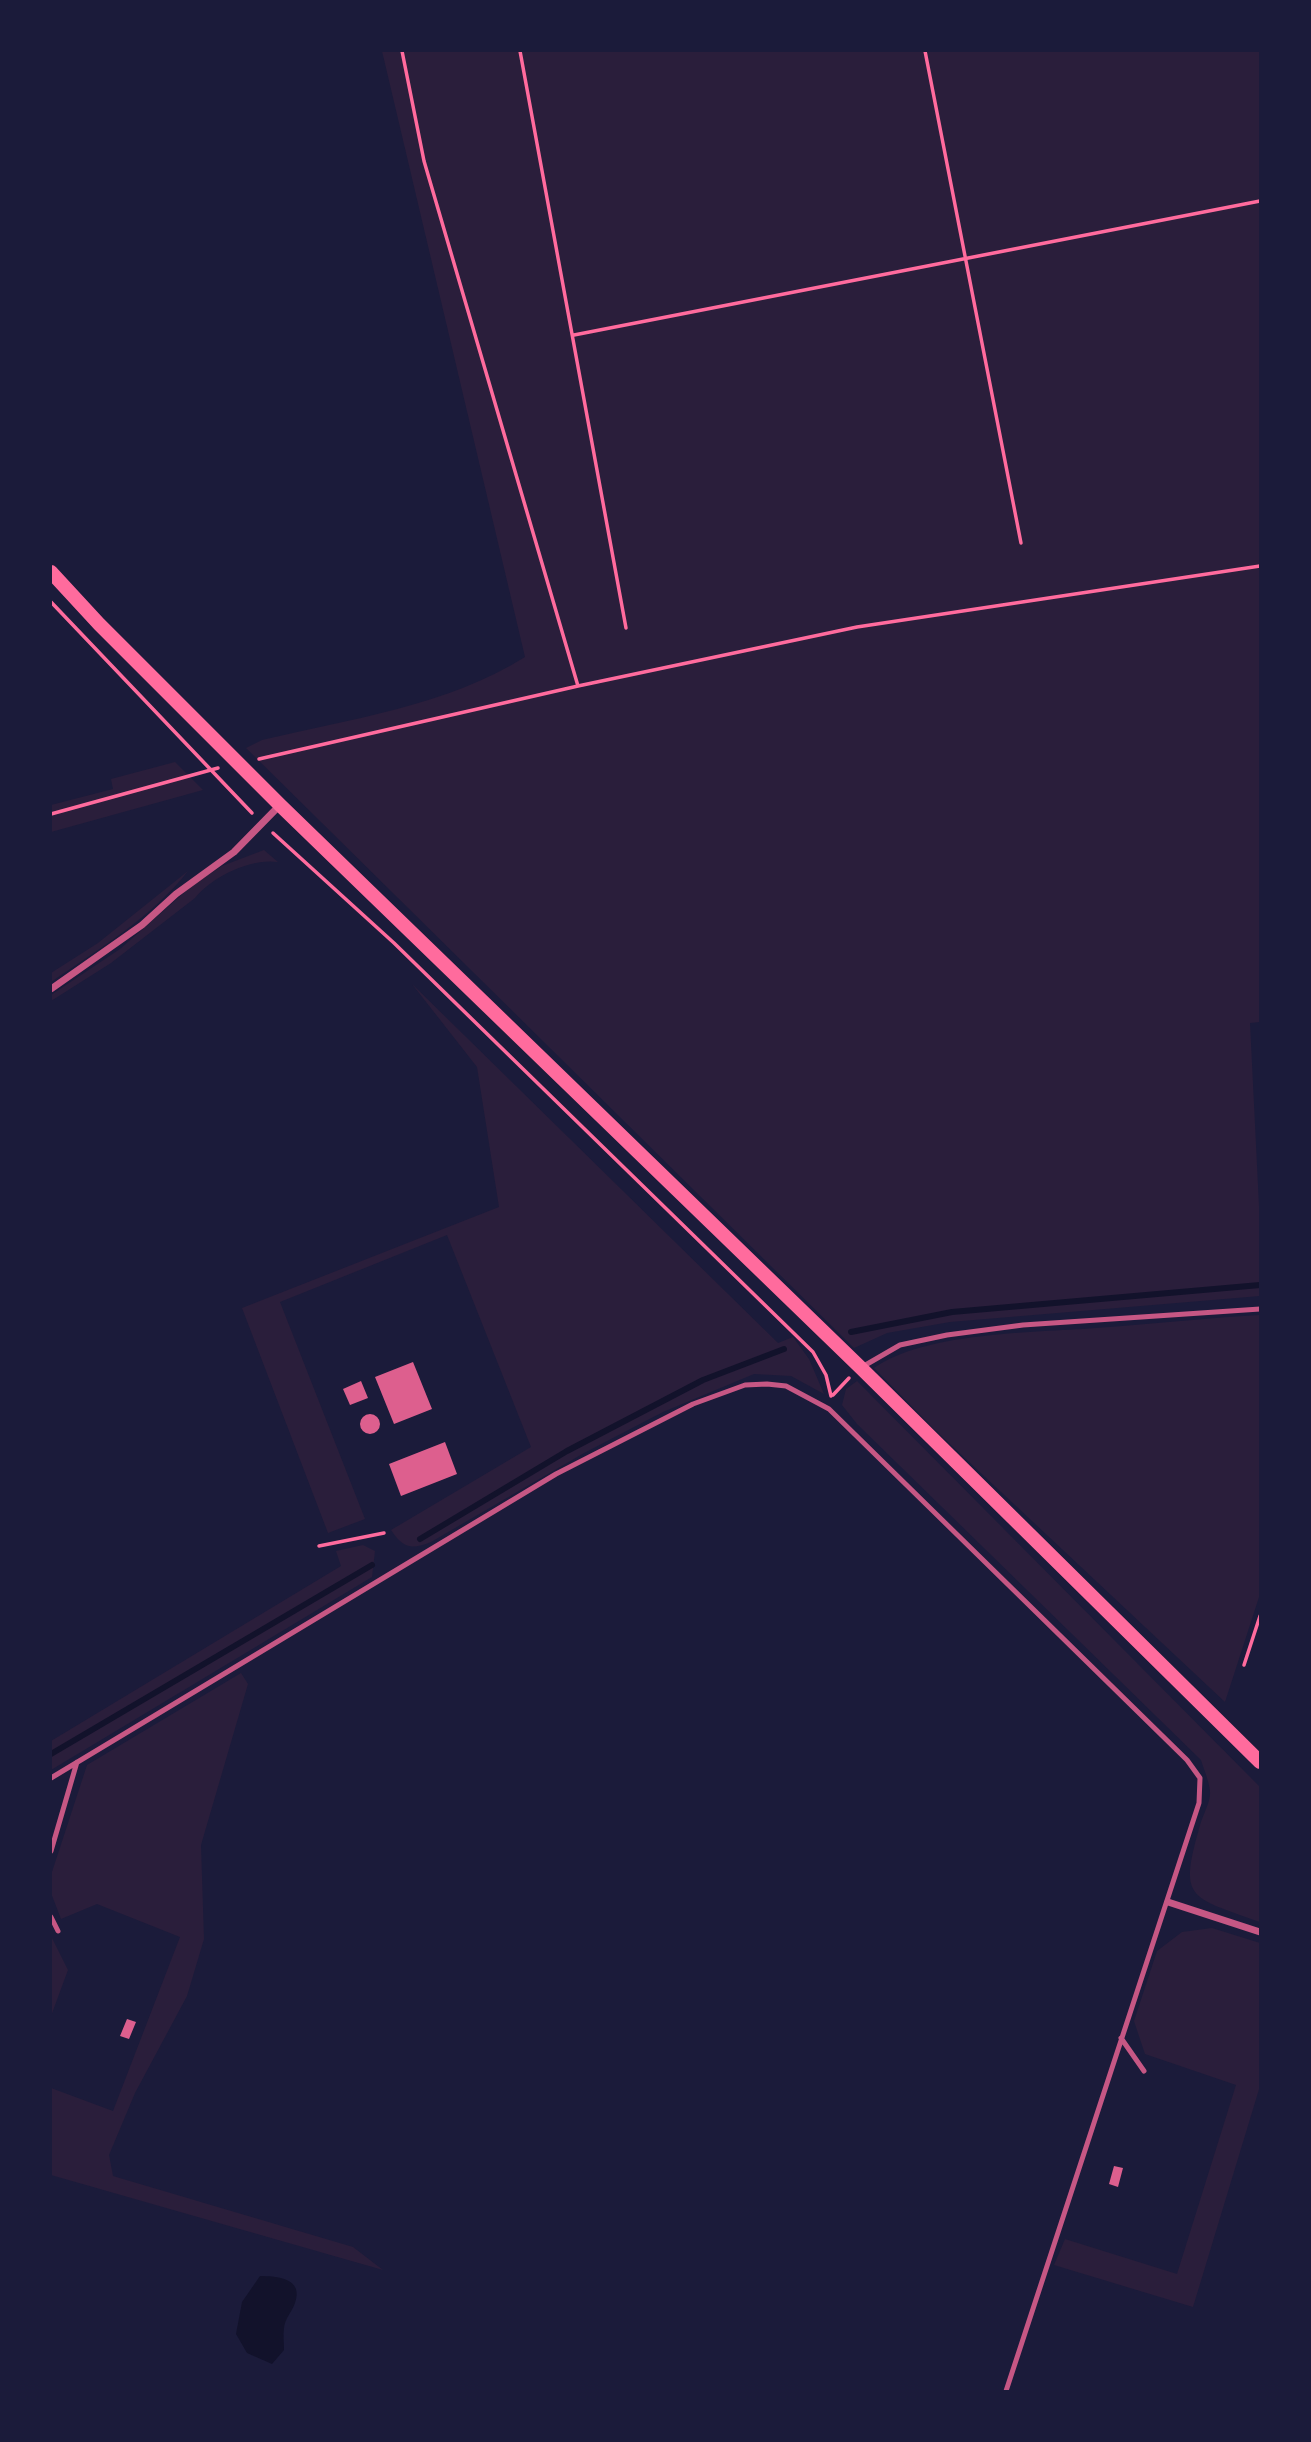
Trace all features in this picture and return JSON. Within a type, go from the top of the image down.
[{"type":"main road","points":[[51,572],[279,805],[861,1368],[1260,1762]]},
{"type":"street","points":[[51,989],[142,925],[176,894],[234,852],[279,805]]},
{"type":"street","points":[[1168,1902],[1260,1933]]},
{"type":"lane","points":[[861,1368],[900,1345],[947,1335],[1050,1323],[1260,1308]]},
{"type":"lane","points":[[51,1778],[556,1474],[693,1404],[745,1385],[786,1386],[829,1409],[1187,1760],[1200,1778],[1199,1803],[1168,1902],[1006,2391]]},
{"type":"lane","points":[[51,1851],[77,1762]]},
{"type":"lane","points":[[51,1917],[58,1931]]},
{"type":"lane","points":[[1121,2038],[1144,2071]]},
{"type":"path","points":[[402,51],[424,161],[578,686]]},
{"type":"path","points":[[520,51],[575,335],[626,628]]},
{"type":"path","points":[[925,51],[1021,543]]},
{"type":"path","points":[[575,335],[1260,201]]},
{"type":"path","points":[[51,814],[209,770],[578,686],[857,627],[1260,566]]},
{"type":"path","points":[[51,602],[261,823],[394,943],[813,1352],[826,1376],[831,1397],[861,1368]]},
{"type":"path","points":[[319,1546],[384,1533]]},
{"type":"path","points":[[1244,1665],[1260,1616]]},
{"type":"shaded area","points":[[382,51],[1260,51],[1260,1022],[1250,1023],[1260,1226],[1260,1296],[950,1322],[887,1333],[854,1348],[246,748],[262,740],[431,699],[495,674],[525,657]]},
{"type":"shaded area","points":[[175,762],[203,790],[51,832],[51,805],[113,789],[111,779]]},
{"type":"shaded area","points":[[264,850],[278,862],[256,863],[221,876],[111,963],[51,1001],[51,995],[120,949],[194,884],[222,866]]},
{"type":"shaded area","points":[[188,871],[158,904],[141,918],[51,982],[51,973],[98,943]]},
{"type":"shaded area","points":[[412,984],[778,1343],[793,1337],[809,1359],[824,1394],[791,1376],[754,1374],[663,1412],[584,1453],[431,1542],[408,1546],[391,1530],[531,1447],[447,1235],[280,1302],[365,1519],[328,1533],[242,1308],[499,1207],[477,1067]]},
{"type":"shaded area","points":[[1260,1315],[1260,1594],[1225,1702],[935,1430],[874,1368],[921,1347],[980,1336]]},
{"type":"shaded area","points":[[857,1381],[1260,1787],[1260,1922],[1204,1899],[1195,1891],[1191,1881],[1190,1867],[1194,1848],[1210,1795],[1201,1760],[857,1424],[842,1405],[846,1389]]},
{"type":"shaded area","points":[[363,1545],[375,1551],[372,1577],[51,1770],[51,1741],[341,1566],[336,1551]]},
{"type":"shaded area","points":[[241,1673],[248,1684],[201,1845],[204,1939],[187,1996],[135,2093],[109,2155],[113,2176],[353,2247],[383,2270],[51,2175],[51,2088],[113,2111],[180,1937],[97,1904],[61,1919],[51,1893],[51,1875],[87,1765]]},
{"type":"shaded area","points":[[1212,1928],[1260,1943],[1260,2086],[1193,2307],[1054,2265],[1065,2239],[1177,2274],[1236,2085],[1145,2054],[1134,2021],[1157,1951],[1182,1932]]},
{"type":"shaded area","points":[[51,1936],[68,1970],[51,2016]]},
{"type":"shaded area","points":[[260,2276],[287,2280],[296,2288],[297,2295],[285,2324],[284,2350],[272,2364],[247,2353],[236,2334],[242,2302]]},
{"type":"building","points":[[413,1362],[432,1409],[394,1424],[375,1377]]},
{"type":"building","points":[[361,1381],[368,1398],[350,1405],[343,1389]]},
{"type":"building","points":[[370,1414],[377,1417],[380,1424],[377,1431],[370,1434],[363,1431],[360,1424],[363,1417]]},
{"type":"building","points":[[445,1442],[457,1474],[401,1496],[389,1464]]},
{"type":"building","points":[[127,2019],[136,2022],[129,2039],[120,2036]]},
{"type":"building","points":[[1114,2166],[1123,2168],[1118,2187],[1109,2184]]},
{"type":"waterway","points":[[851,1332],[952,1312],[1260,1285]]},
{"type":"waterway","points":[[420,1539],[567,1451],[703,1380],[784,1349]]},
{"type":"waterway","points":[[51,1754],[372,1565]]}]
